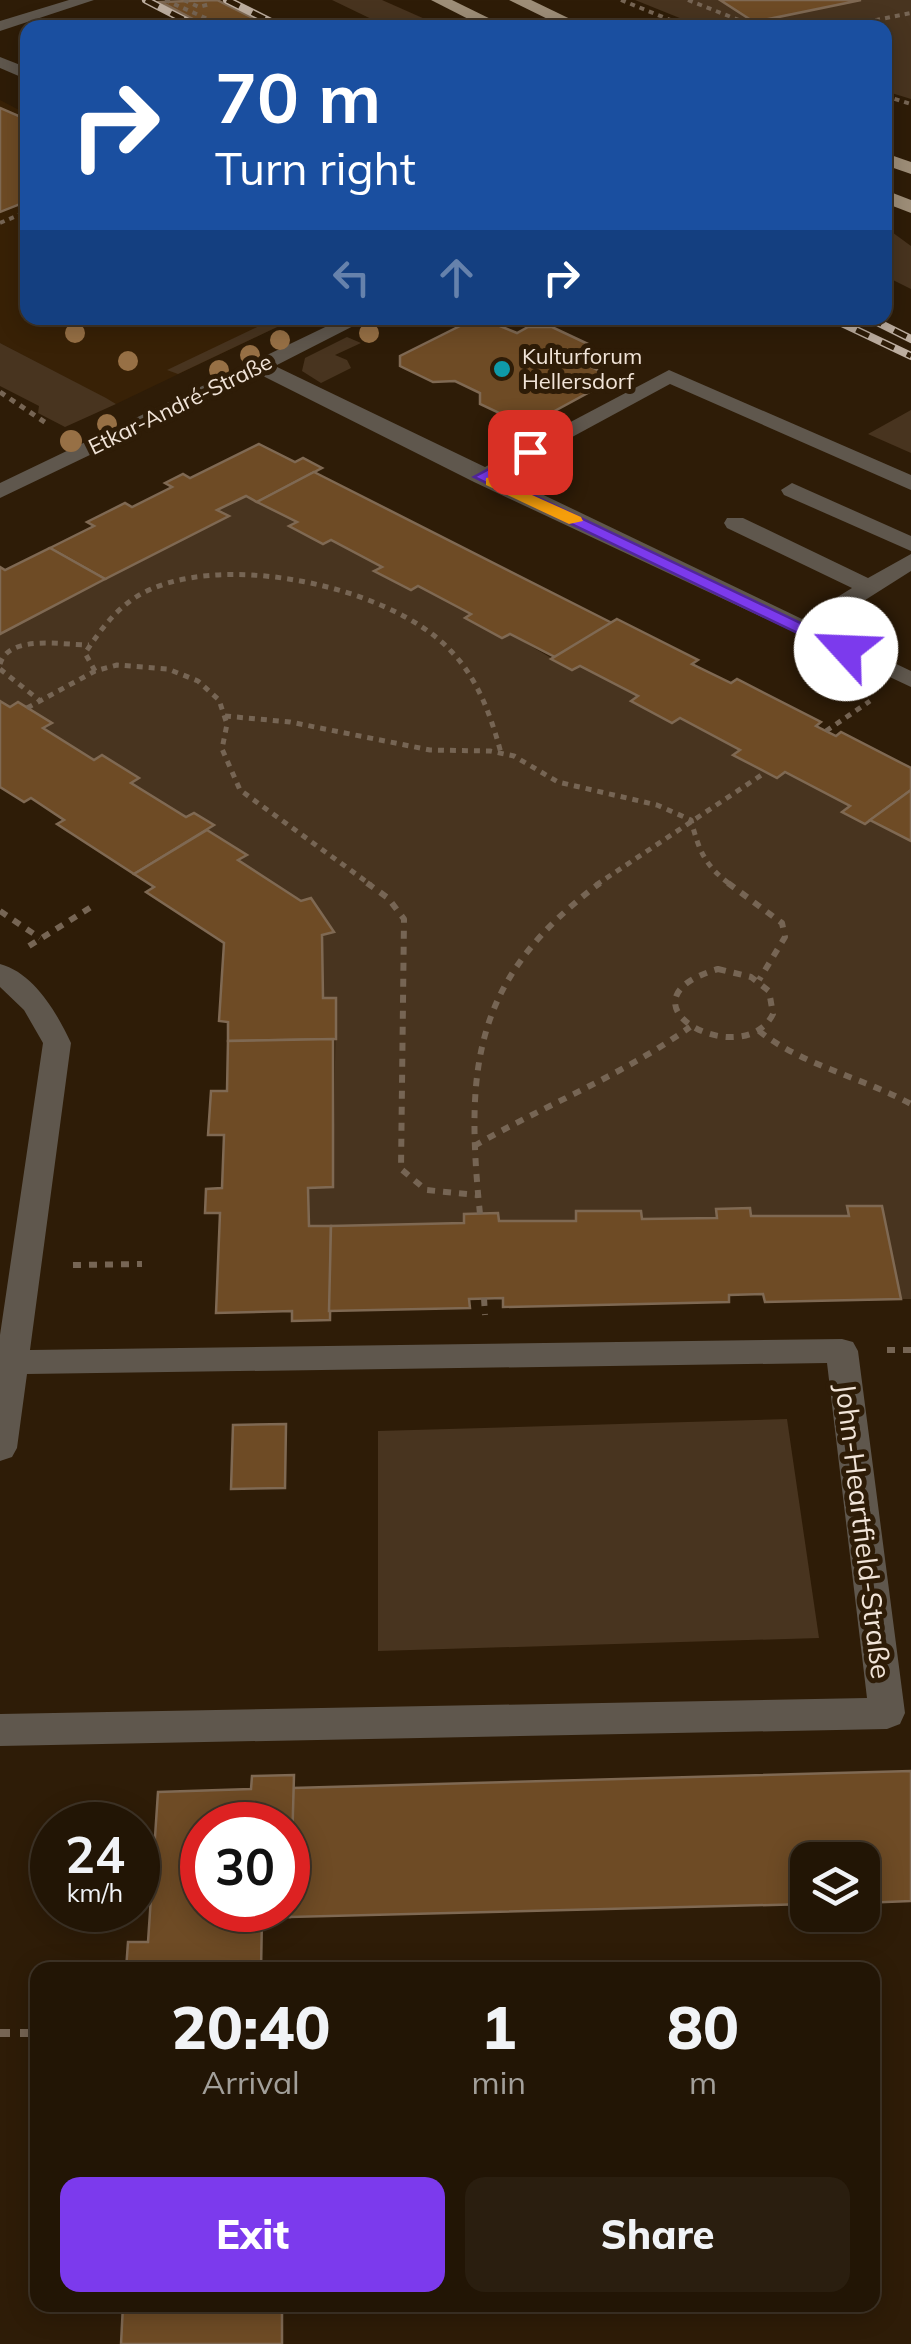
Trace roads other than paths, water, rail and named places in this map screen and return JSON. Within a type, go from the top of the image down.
[{"type":"main road","points":[[438,0],[483,20]]},
{"type":"main road","points":[[517,0],[563,20]]},
{"type":"street","points":[[0,26],[83,1]]},
{"type":"street","name":"Etkar-André-Straße","points":[[0,491],[345,325]]},
{"type":"street","points":[[258,366],[911,680]]},
{"type":"street","points":[[482,477],[670,376],[911,483]]},
{"type":"street","points":[[792,490],[911,544]]},
{"type":"street","points":[[736,523],[869,586]]},
{"type":"street","points":[[802,629],[911,562]]},
{"type":"street","points":[[0,1448],[56,1044],[42,1011],[7,964]]},
{"type":"street","name":"John-Heartfield-Straße","points":[[0,1730],[887,1712],[842,1350],[13,1362]]},
{"type":"railway","points":[[146,0],[185,20]]},
{"type":"railway","points":[[227,0],[267,20]]},
{"type":"railway","points":[[846,325],[911,356]]},
{"type":"railway","points":[[883,325],[911,339]]},
{"type":"place","name":"Kulturforum Hellersdorf","points":[[502,369]]}]
